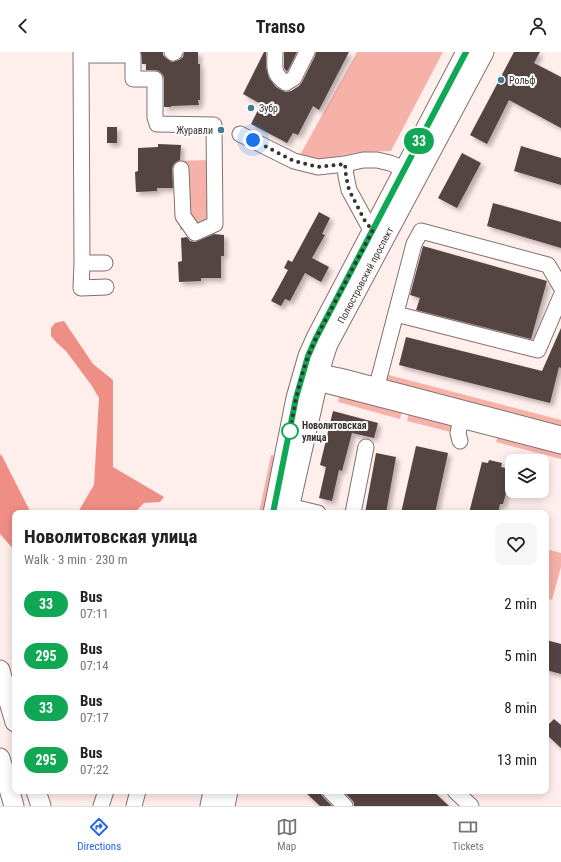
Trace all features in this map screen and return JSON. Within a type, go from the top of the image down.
[{"type":"main road","name":"Полюстровский проспект","points":[[281,509],[313,377],[323,359],[328,344],[379,233],[411,172],[466,52]]},
{"type":"main road","name":"Полюстровский проспект","points":[[411,172],[484,52]]},
{"type":"main road","points":[[6,681],[12,710]]},
{"type":"main road","points":[[1,763],[14,806]]},
{"type":"main road","points":[[37,794],[41,806]]},
{"type":"main road","points":[[210,806],[222,794]]},
{"type":"street","points":[[275,52],[276,71],[279,78],[286,82],[294,78],[307,52]]},
{"type":"street","points":[[106,286],[81,288],[81,54],[133,55],[133,79],[155,79],[155,117],[157,124],[193,128],[214,125],[215,224],[195,233],[182,216],[181,169]]},
{"type":"street","points":[[240,134],[294,161],[318,167],[363,160],[377,160],[390,163],[411,172]]},
{"type":"street","points":[[345,164],[349,190],[366,223],[379,233]]},
{"type":"street","points":[[376,392],[414,244],[421,231],[548,265],[561,287]]},
{"type":"street","points":[[82,263],[105,263]]},
{"type":"street","points":[[396,314],[538,350],[561,296]]},
{"type":"street","points":[[313,377],[496,423],[561,446]]},
{"type":"street","points":[[460,441],[458,433],[463,414]]},
{"type":"street","points":[[496,423],[561,434]]},
{"type":"street","points":[[354,510],[366,447]]},
{"type":"street","points":[[101,806],[105,794]]},
{"type":"street","points":[[134,806],[137,794]]},
{"type":"street","points":[[333,794],[345,806]]},
{"type":"street","points":[[458,794],[471,806]]},
{"type":"shaded area","points":[[357,52],[443,52],[391,151],[360,152],[319,160],[300,155]]},
{"type":"shaded area","points":[[209,160],[211,230],[180,230],[178,161]]},
{"type":"shaded area","points":[[64,321],[93,364],[113,380],[113,467],[164,497],[160,502],[144,503],[137,510],[79,510],[94,485],[99,398],[66,351],[51,336],[51,328],[55,323]]},
{"type":"shaded area","points":[[385,374],[561,420],[561,428],[383,381]]},
{"type":"shaded area","points":[[340,394],[402,411],[400,419],[338,402]]},
{"type":"shaded area","points":[[409,413],[457,424],[455,433],[407,421]]},
{"type":"shaded area","points":[[498,436],[561,452],[561,459],[549,456],[549,454],[542,454],[496,442]]},
{"type":"shaded area","points":[[1,454],[29,510],[12,510],[12,548],[0,534]]},
{"type":"shaded area","points":[[271,455],[276,456],[265,510],[260,510]]},
{"type":"shaded area","points":[[549,550],[561,553],[561,567],[552,600],[549,599]]},
{"type":"building","points":[[141,52],[163,52],[163,55],[172,62],[183,57],[184,52],[198,52],[198,64],[200,64],[199,105],[164,107],[163,75],[159,71],[146,70],[146,64],[142,64]]},
{"type":"building","points":[[264,52],[266,52],[266,67],[269,78],[276,87],[286,92],[299,86],[302,82],[316,52],[349,52],[319,110],[313,106],[298,135],[293,133],[287,143],[251,124],[261,104],[243,94]]},
{"type":"building","points":[[284,52],[297,52],[287,72],[284,68]]},
{"type":"building","points":[[514,52],[540,52],[534,63],[561,77],[561,128],[509,100],[487,144],[470,135]]},
{"type":"building","points":[[107,127],[117,127],[117,143],[107,143]]},
{"type":"building","points":[[158,144],[181,145],[180,160],[173,165],[172,169],[173,188],[157,188],[157,191],[136,192],[135,172],[138,171],[138,148],[158,147]]},
{"type":"building","points":[[521,146],[561,158],[561,185],[514,171]]},
{"type":"building","points":[[462,153],[481,163],[457,208],[438,198]]},
{"type":"building","points":[[493,203],[561,222],[561,248],[487,226]]},
{"type":"building","points":[[319,212],[330,218],[322,234],[325,235],[312,258],[329,267],[321,282],[305,273],[290,301],[285,299],[281,306],[271,301],[288,270],[284,268],[288,260],[292,262]]},
{"type":"building","points":[[214,234],[224,235],[224,256],[221,256],[221,278],[201,278],[201,281],[179,282],[178,262],[182,261],[181,238],[187,237],[190,241],[195,242]]},
{"type":"building","points":[[423,246],[547,281],[531,339],[416,310],[420,298],[410,295]]},
{"type":"building","points":[[561,328],[561,368],[559,367],[550,403],[399,365],[406,337],[542,371]]},
{"type":"building","points":[[333,411],[378,423],[374,438],[352,433],[342,471],[339,470],[332,501],[319,498],[326,467],[320,465]]},
{"type":"building","points":[[416,446],[448,453],[436,510],[402,510]]},
{"type":"building","points":[[376,453],[396,457],[387,510],[366,510]]},
{"type":"building","points":[[489,460],[502,463],[501,467],[505,468],[505,497],[503,504],[500,504],[499,510],[470,510],[482,462],[488,463]]},
{"type":"building","points":[[549,641],[561,644],[561,674],[549,671]]},
{"type":"building","points":[[554,719],[561,725],[561,748],[549,737],[549,724]]},
{"type":"building","points":[[307,794],[321,794],[332,806],[320,806]]},
{"type":"building","points":[[346,794],[436,794],[449,806],[354,806],[352,800]]},
{"type":"bus line","name":"33","points":[[274,510],[296,398],[308,356],[316,338],[466,52]]},
{"type":"place","name":"Рольф","points":[[501,80]]},
{"type":"place","name":"Зубр","points":[[251,108]]},
{"type":"place","name":"Журавли","points":[[221,130]]},
{"type":"place","name":"Новолитовская улица","points":[[290,431]]},
{"type":"route","points":[[253,140],[294,161],[318,167],[345,164],[349,190],[366,223],[373,230],[308,356],[296,398],[290,431]]}]
